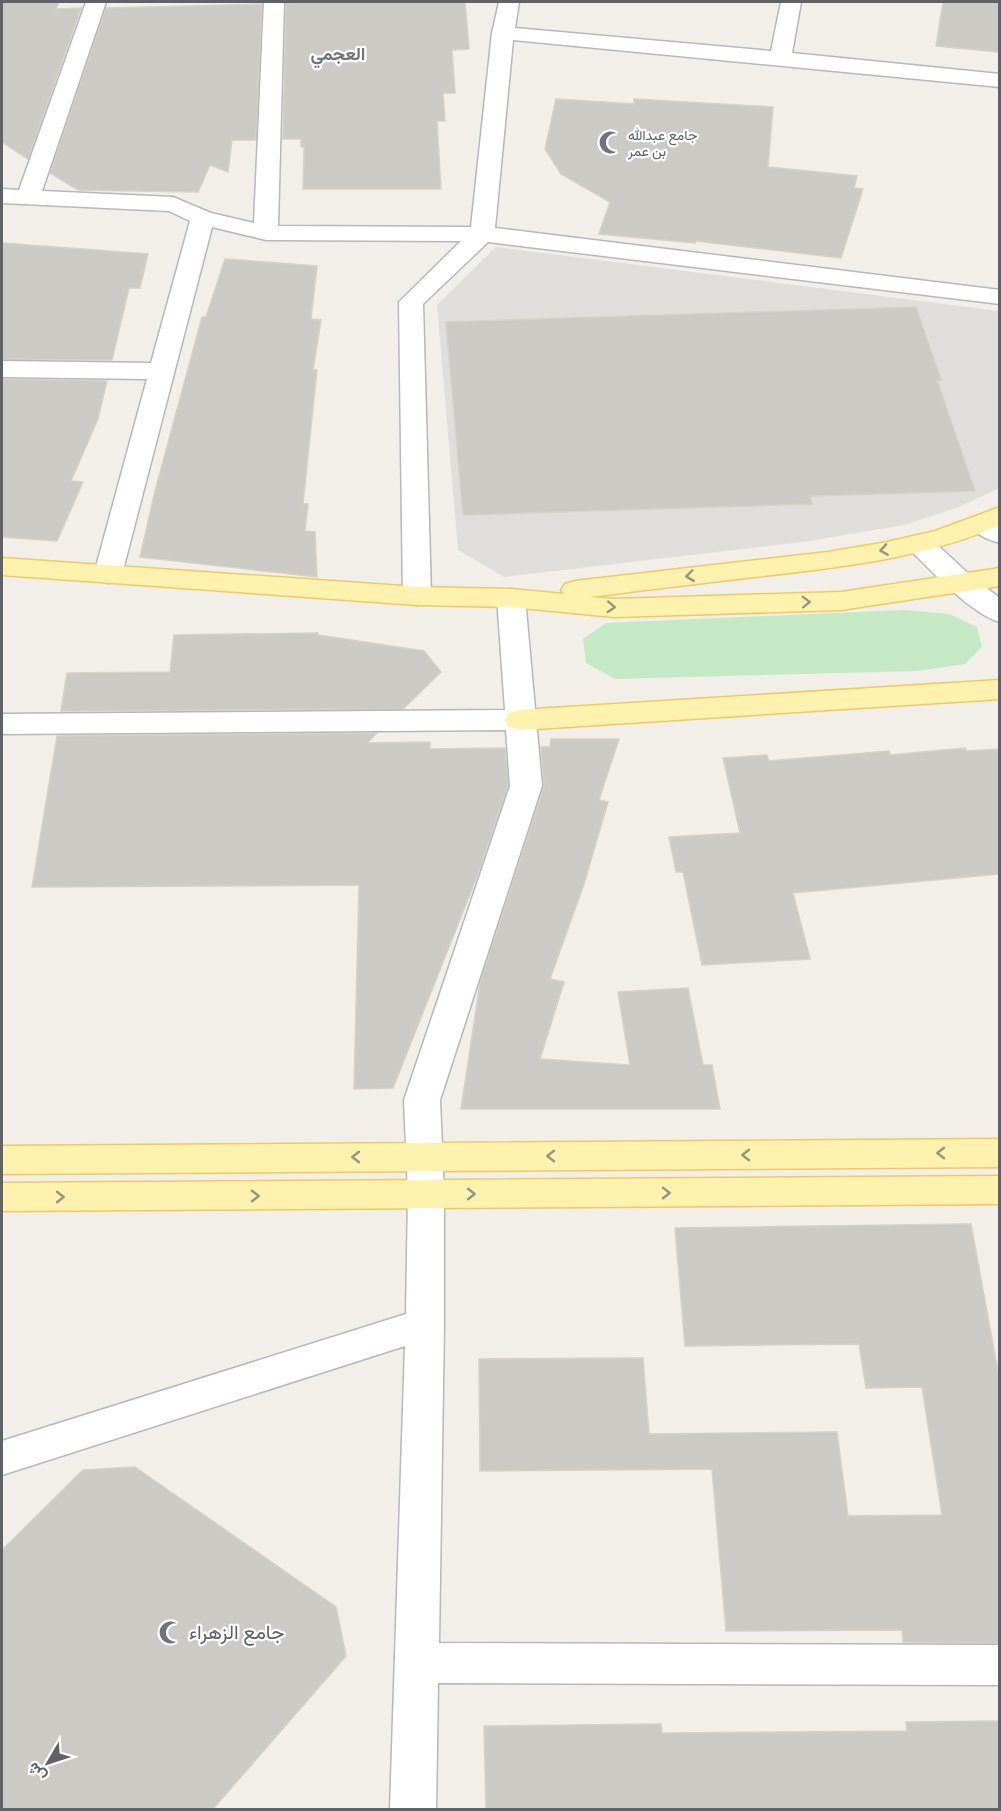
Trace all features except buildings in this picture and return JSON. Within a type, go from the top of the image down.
[{"type":"main road","points":[[511,598],[815,562],[920,544],[994,525]]},
{"type":"main road","points":[[2,567],[417,596],[511,598],[626,608],[841,601],[999,577]]},
{"type":"main road","points":[[520,720],[999,689]]},
{"type":"main road","points":[[2,1197],[425,1176],[999,1153]]},
{"type":"main road","points":[[2,1160],[425,1176],[999,1190]]},
{"type":"street","points":[[28,197],[96,2]]},
{"type":"street","points":[[266,232],[274,2]]},
{"type":"street","points":[[417,596],[411,302],[482,234],[503,33],[509,2]]},
{"type":"street","points":[[780,58],[791,2]]},
{"type":"street","points":[[503,33],[999,81]]},
{"type":"street","points":[[2,196],[173,204],[203,218],[266,232],[482,234],[999,297]]},
{"type":"street","points":[[108,574],[203,218]]},
{"type":"street","points":[[2,369],[162,371]]},
{"type":"street","points":[[920,544],[963,584],[999,613]]},
{"type":"street","points":[[413,1809],[425,1324],[425,1176],[422,1100],[526,786],[511,598]]},
{"type":"street","points":[[2,724],[520,720]]},
{"type":"street","points":[[2,1458],[425,1324]]},
{"type":"street","points":[[416,1664],[999,1665]]},
{"type":"shaded area","points":[[496,247],[999,311],[999,488],[959,507],[904,525],[803,542],[504,577],[458,550],[437,305]]},
{"type":"green space","points":[[903,610],[949,614],[977,627],[982,647],[965,664],[918,671],[615,679],[586,663],[583,639],[606,623]]},
{"type":"place","name":"جامع عبدالله بن عمر","points":[[610,143]]},
{"type":"place","name":"جامع الزهراء","points":[[171,1632]]},
{"type":"district","name":"العجمي","points":[[338,53]]}]
